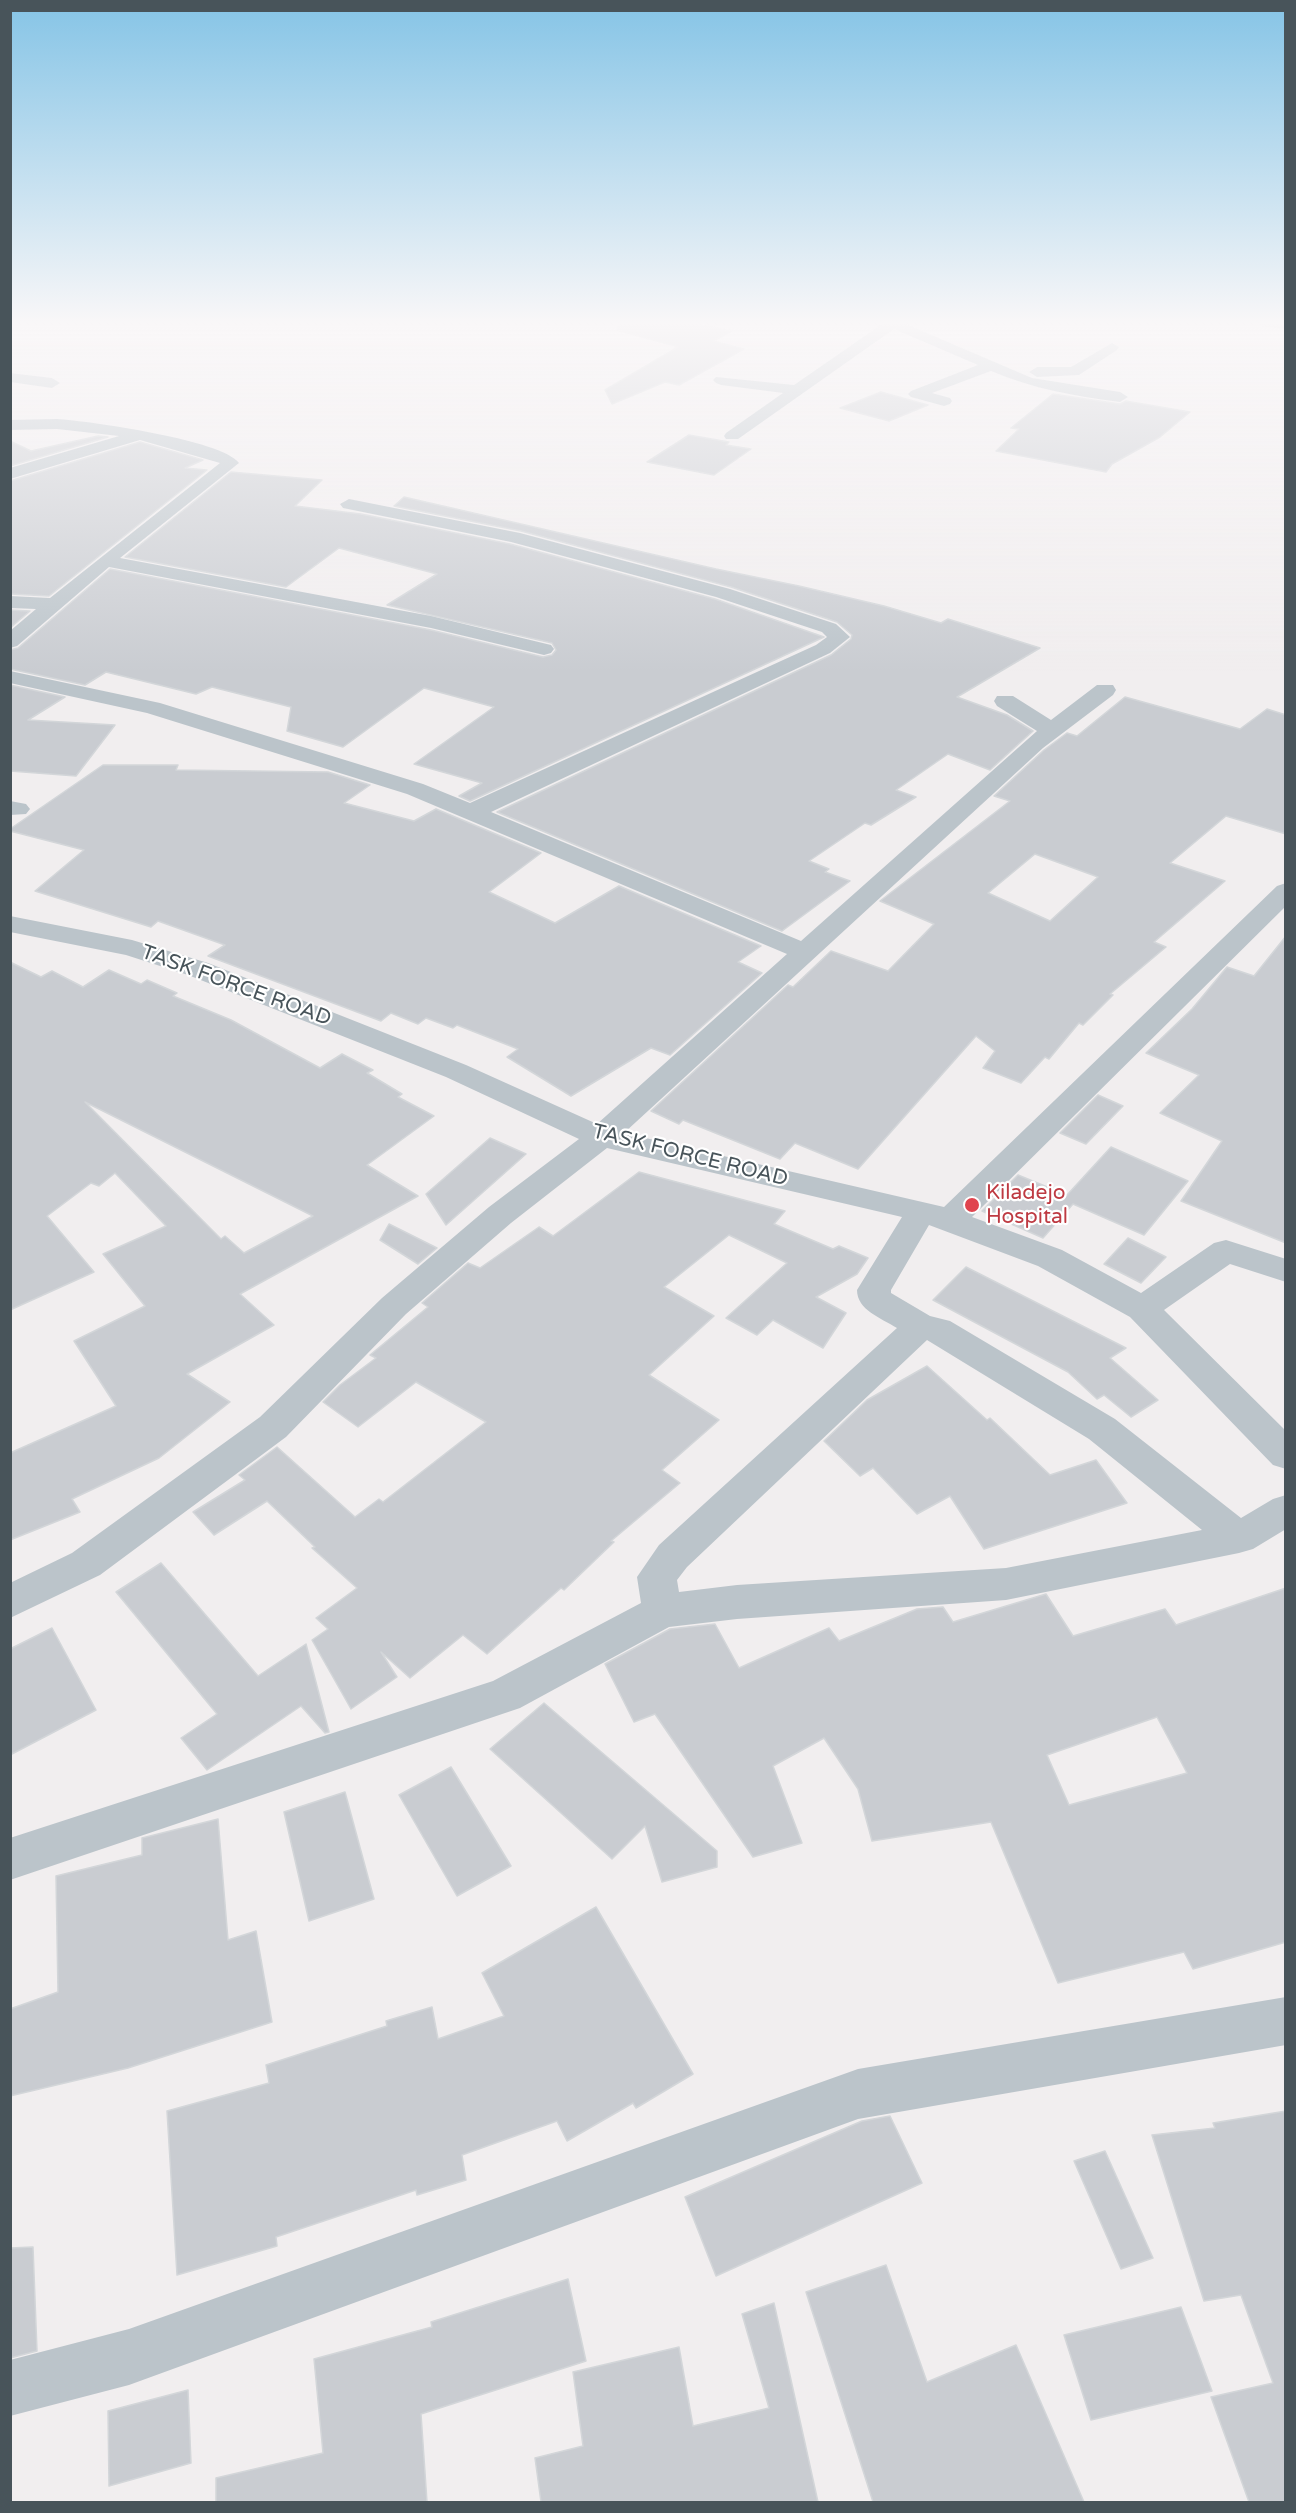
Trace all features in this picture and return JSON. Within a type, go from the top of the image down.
[{"type":"street","points":[[10,474],[124,439]]},
{"type":"street","points":[[10,642],[105,561],[231,463],[157,439]]},
{"type":"street","points":[[349,504],[513,537],[701,587],[829,628],[840,637],[823,649],[473,811]]},
{"type":"street","points":[[105,561],[431,622],[544,649]]},
{"type":"street","points":[[10,602],[52,604]]},
{"type":"street","points":[[11,678],[153,708],[415,789],[473,811],[805,952]]},
{"type":"street","points":[[10,1602],[86,1564],[273,1427],[394,1306],[500,1215],[601,1137],[1035,743],[1105,690]]},
{"type":"street","points":[[1005,701],[1052,731]]},
{"type":"street","points":[[1239,1538],[1102,1429],[938,1330],[920,1326],[882,1304],[874,1298],[874,1290],[936,1216],[1286,891]]},
{"type":"street","name":"TASK FORCE ROAD","points":[[10,924],[132,948],[198,969],[456,1071],[601,1137],[936,1216],[1050,1258],[1142,1309],[1286,1455]]},
{"type":"street","points":[[1142,1309],[1226,1251],[1286,1271]]},
{"type":"street","points":[[662,1611],[657,1577],[673,1556],[920,1326]]},
{"type":"street","points":[[10,1859],[504,1695],[662,1611],[737,1602],[1006,1584],[1239,1538],[1286,1509]]},
{"type":"street","points":[[10,2388],[129,2356],[858,2094],[1286,2022]]},
{"type":"building","points":[[83,439],[100,439],[10,466],[10,441],[31,451]]},
{"type":"building","points":[[682,439],[713,439],[729,442],[726,445],[751,449],[714,475],[647,462]]},
{"type":"building","points":[[1008,439],[1156,439],[1112,464],[1106,472],[996,451]]},
{"type":"building","points":[[140,442],[203,460],[185,468],[207,470],[49,596],[10,594],[10,481]]},
{"type":"building","points":[[231,472],[322,480],[295,506],[361,514],[510,544],[715,599],[824,637],[470,801],[459,796],[482,783],[414,764],[494,707],[424,688],[343,747],[287,731],[291,707],[212,687],[196,694],[106,672],[85,685],[10,669],[10,650],[18,648],[110,569],[431,630],[543,657],[552,655],[556,650],[552,643],[387,605],[437,574],[339,548],[286,587],[125,557]]},
{"type":"building","points":[[404,497],[799,586],[884,606],[941,623],[948,619],[1040,648],[957,697],[1007,715],[1033,731],[990,770],[948,754],[896,790],[916,797],[871,825],[865,823],[809,861],[829,869],[825,872],[850,881],[782,931],[497,812],[831,655],[851,639],[852,635],[837,622],[731,587],[521,531],[394,506]]},
{"type":"building","points":[[10,610],[30,611],[10,628]]},
{"type":"building","points":[[10,685],[65,697],[28,720],[115,725],[76,776],[10,771]]},
{"type":"building","points":[[1125,697],[1240,729],[1267,709],[1286,715],[1286,834],[1226,816],[1170,863],[1225,881],[1154,942],[1166,947],[1110,994],[1113,995],[1083,1025],[1079,1023],[1049,1059],[1045,1057],[1021,1083],[983,1068],[995,1051],[976,1036],[858,1169],[795,1143],[780,1159],[683,1120],[679,1124],[651,1111],[788,985],[793,987],[831,951],[888,971],[934,924],[880,901],[1010,801],[994,796],[1044,750],[1067,733],[1077,736]],"holes":[[[1035,854],[1098,877],[1050,921],[988,893]]]},
{"type":"building","points":[[103,765],[178,765],[176,770],[328,772],[370,785],[344,803],[414,821],[436,809],[541,853],[489,892],[555,923],[619,886],[761,946],[738,962],[762,973],[670,1055],[651,1048],[571,1096],[507,1057],[518,1049],[457,1025],[453,1028],[426,1018],[418,1024],[391,1013],[381,1021],[208,956],[225,945],[158,921],[151,927],[35,891],[84,850],[10,831],[10,829]]},
{"type":"building","points":[[1286,936],[1286,1243],[1181,1201],[1222,1141],[1160,1113],[1199,1075],[1146,1053],[1192,1009],[1227,967],[1254,976]]},
{"type":"building","points":[[10,962],[41,977],[52,971],[83,987],[109,970],[141,984],[147,980],[177,993],[173,996],[231,1020],[320,1068],[342,1054],[373,1070],[367,1073],[402,1094],[398,1097],[434,1116],[367,1165],[418,1196],[240,1294],[274,1325],[187,1374],[230,1402],[159,1458],[72,1499],[80,1512],[10,1540],[10,1453],[116,1406],[74,1341],[145,1306],[103,1254],[166,1226],[115,1173],[99,1186],[91,1183],[47,1216],[94,1272],[10,1310]],"holes":[[[85,1102],[313,1216],[244,1253],[225,1236],[221,1239]]]},
{"type":"building","points":[[1098,1095],[1123,1106],[1086,1144],[1060,1133]]},
{"type":"building","points":[[490,1138],[526,1154],[446,1225],[426,1194]]},
{"type":"building","points":[[1111,1147],[1188,1181],[1144,1235],[1073,1204],[1043,1238],[982,1211],[1018,1175],[1067,1195]]},
{"type":"building","points":[[639,1172],[785,1211],[774,1224],[833,1249],[839,1246],[868,1258],[857,1274],[816,1297],[846,1313],[823,1348],[773,1320],[757,1335],[726,1318],[787,1263],[729,1235],[664,1287],[714,1316],[649,1375],[719,1420],[662,1470],[680,1483],[611,1541],[614,1542],[564,1590],[561,1588],[487,1654],[463,1635],[410,1678],[381,1652],[397,1677],[351,1709],[312,1640],[328,1629],[316,1618],[357,1588],[312,1548],[315,1547],[267,1501],[214,1535],[193,1512],[245,1480],[239,1475],[277,1447],[355,1517],[379,1499],[383,1502],[486,1422],[416,1382],[358,1427],[323,1402],[340,1385],[376,1358],[370,1355],[428,1307],[422,1303],[468,1263],[480,1268],[539,1227],[553,1236]]},
{"type":"building","points":[[389,1224],[437,1248],[418,1264],[380,1240]]},
{"type":"building","points":[[1128,1238],[1166,1257],[1141,1283],[1104,1264]]},
{"type":"building","points":[[966,1267],[1126,1348],[1110,1358],[1158,1400],[1131,1417],[1104,1395],[1097,1399],[1068,1372],[933,1300]]},
{"type":"building","points":[[927,1366],[987,1420],[990,1418],[1050,1475],[1096,1460],[1127,1503],[984,1549],[950,1496],[917,1514],[873,1468],[860,1476],[824,1441],[867,1400]]},
{"type":"building","points":[[161,1563],[258,1676],[306,1644],[329,1732],[325,1733],[301,1706],[207,1770],[181,1738],[217,1714],[116,1592]]},
{"type":"building","points":[[1286,1588],[1286,1942],[1193,1969],[1184,1952],[1058,1983],[991,1822],[872,1841],[858,1789],[824,1738],[773,1766],[802,1843],[753,1857],[655,1714],[634,1722],[605,1664],[670,1629],[715,1624],[739,1668],[829,1628],[839,1641],[917,1609],[943,1607],[953,1622],[1046,1594],[1073,1636],[1165,1609],[1176,1625]],"holes":[[[1157,1717],[1187,1773],[1069,1805],[1047,1755]]]},
{"type":"building","points":[[52,1628],[96,1710],[10,1755],[10,1649]]},
{"type":"building","points":[[544,1703],[717,1851],[717,1867],[662,1882],[645,1826],[612,1859],[490,1749]]},
{"type":"building","points":[[451,1767],[511,1866],[457,1896],[399,1795]]},
{"type":"building","points":[[345,1792],[374,1899],[309,1921],[284,1812]]},
{"type":"building","points":[[218,1819],[228,1940],[256,1931],[272,2022],[128,2068],[10,2096],[10,2009],[58,1992],[56,1876],[142,1855],[142,1838]]},
{"type":"building","points":[[596,1907],[693,2074],[636,2108],[633,2103],[567,2141],[557,2121],[462,2155],[466,2180],[417,2195],[416,2190],[276,2237],[277,2246],[177,2275],[167,2111],[269,2083],[266,2065],[387,2026],[386,2021],[432,2007],[438,2039],[504,2016],[482,1973]]},
{"type":"building","points":[[1286,2111],[1286,2502],[1249,2502],[1211,2397],[1273,2383],[1241,2295],[1204,2301],[1152,2135],[1215,2128],[1213,2123]]},
{"type":"building","points":[[890,2116],[922,2183],[716,2276],[685,2197],[862,2121]]},
{"type":"building","points":[[1105,2151],[1153,2258],[1121,2269],[1074,2161]]},
{"type":"building","points":[[33,2247],[37,2351],[10,2358],[10,2248]]},
{"type":"building","points":[[886,2265],[927,2382],[1016,2345],[1084,2502],[873,2502],[806,2292]]},
{"type":"building","points":[[568,2279],[586,2361],[421,2414],[427,2502],[216,2502],[216,2478],[323,2453],[314,2359],[432,2327],[431,2322]]},
{"type":"building","points":[[774,2303],[818,2502],[541,2502],[535,2458],[583,2446],[573,2372],[679,2347],[693,2426],[769,2408],[742,2314]]},
{"type":"building","points":[[1181,2307],[1212,2391],[1091,2420],[1064,2335]]},
{"type":"building","points":[[188,2390],[191,2463],[109,2486],[108,2411]]},
{"type":"place","name":"Kiladejo Hospital","points":[[972,1205]]}]
